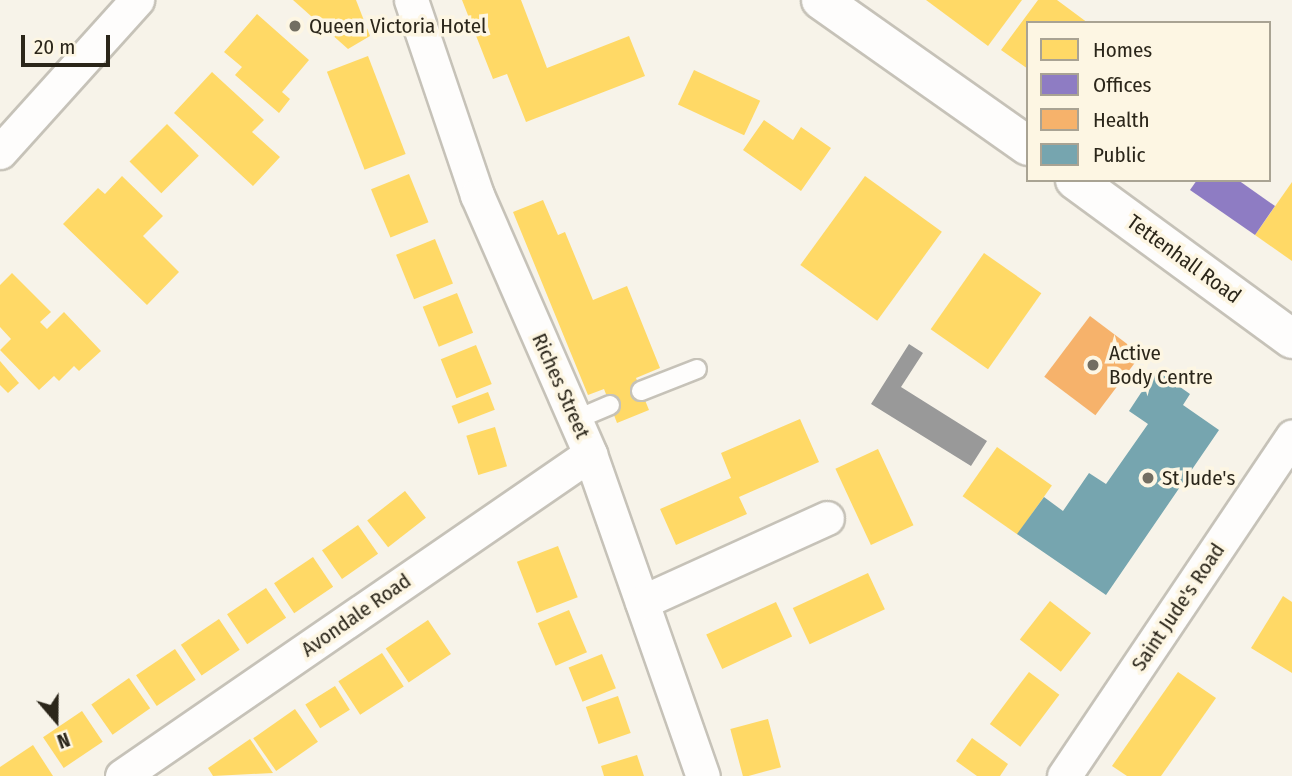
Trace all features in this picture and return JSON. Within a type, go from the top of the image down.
[{"type":"highway","points":[[821,0],[1026,145]]},
{"type":"highway","name":"Tettenhall Road","points":[[1078,182],[1292,338]]},
{"type":"street","points":[[0,152],[137,0]]},
{"type":"street","name":"Riches Street","points":[[411,0],[477,195],[590,454],[703,776]]},
{"type":"street","name":"Saint Jude's Road","points":[[1064,776],[1292,437]]},
{"type":"street","name":"Avondale Road","points":[[122,776],[590,454]]},
{"type":"street","points":[[642,601],[827,518]]},
{"type":"lane","points":[[641,391],[697,369]]},
{"type":"lane","points":[[575,420],[610,405]]},
{"type":"building: Homes","points":[[293,0],[356,0],[370,36],[348,49]]},
{"type":"building: Homes","points":[[462,0],[521,0],[547,68],[629,36],[645,76],[526,122],[507,74],[493,79]]},
{"type":"building: Homes","points":[[926,0],[1022,0],[988,46]]},
{"type":"building: Homes","points":[[1038,0],[1057,0],[1085,21],[1026,21],[1026,68],[1001,50]]},
{"type":"building: Homes","points":[[257,14],[309,60],[282,92],[290,99],[279,113],[235,75],[242,67],[224,52]]},
{"type":"building: Homes","points":[[368,56],[406,154],[365,170],[327,72]]},
{"type":"building: Homes","points":[[694,70],[760,101],[744,135],[678,104]]},
{"type":"building: Homes","points":[[212,72],[264,120],[252,132],[280,157],[253,186],[174,113]]},
{"type":"building: Homes","points":[[764,120],[793,140],[801,127],[831,148],[801,191],[743,150]]},
{"type":"building: Homes","points":[[167,124],[199,156],[161,193],[130,161]]},
{"type":"building: Homes","points":[[409,174],[428,222],[390,238],[371,189]]},
{"type":"building: Homes","points":[[122,176],[163,216],[143,236],[179,272],[147,305],[63,224],[98,188],[105,194]]},
{"type":"building: Homes","points":[[865,176],[942,232],[877,321],[800,265]]},
{"type":"building: Homes","points":[[1292,182],[1292,261],[1255,235]]},
{"type":"building: Homes","points":[[543,200],[558,235],[565,232],[593,300],[627,286],[660,368],[636,378],[649,410],[617,423],[604,389],[588,395],[513,212]]},
{"type":"building: Homes","points":[[435,239],[453,284],[414,299],[396,255]]},
{"type":"building: Homes","points":[[984,253],[1041,293],[988,369],[931,329]]},
{"type":"building: Homes","points":[[12,273],[51,312],[40,322],[47,329],[64,312],[101,351],[79,371],[74,366],[59,381],[54,376],[39,390],[0,350],[11,339],[0,327],[0,285]]},
{"type":"building: Homes","points":[[457,293],[473,333],[439,347],[423,307]]},
{"type":"building: Homes","points":[[476,345],[492,384],[457,398],[441,359]]},
{"type":"building: Homes","points":[[0,361],[19,383],[8,393],[0,385]]},
{"type":"building: Homes","points":[[488,392],[495,410],[458,424],[452,406]]},
{"type":"building: Homes","points":[[800,419],[819,462],[739,497],[747,514],[676,545],[660,509],[731,478],[721,453]]},
{"type":"building: Homes","points":[[495,427],[507,466],[478,475],[466,436]]},
{"type":"building: Homes","points":[[997,447],[1052,485],[1017,535],[963,496]]},
{"type":"building: Homes","points":[[878,449],[913,525],[871,545],[835,469]]},
{"type":"building: Homes","points":[[405,491],[426,518],[388,547],[367,521]]},
{"type":"building: Homes","points":[[358,525],[378,554],[342,579],[322,550]]},
{"type":"building: Homes","points":[[558,546],[578,597],[537,613],[517,562]]},
{"type":"building: Homes","points":[[313,557],[333,587],[294,613],[274,583]]},
{"type":"building: Homes","points":[[868,573],[885,609],[810,644],[793,608]]},
{"type":"building: Homes","points":[[266,588],[286,618],[247,644],[227,614]]},
{"type":"building: Homes","points":[[1283,596],[1292,602],[1292,673],[1251,648]]},
{"type":"building: Homes","points":[[1050,601],[1091,633],[1061,672],[1020,640]]},
{"type":"building: Homes","points":[[776,602],[792,636],[722,669],[706,635]]},
{"type":"building: Homes","points":[[569,610],[587,652],[556,666],[538,623]]},
{"type":"building: Homes","points":[[219,619],[240,650],[202,675],[181,645]]},
{"type":"building: Homes","points":[[428,620],[451,654],[409,683],[386,649]]},
{"type":"building: Homes","points":[[175,649],[196,680],[157,706],[136,675]]},
{"type":"building: Homes","points":[[382,653],[404,687],[360,715],[338,681]]},
{"type":"building: Homes","points":[[602,654],[616,688],[582,702],[569,667]]},
{"type":"building: Homes","points":[[1029,672],[1059,695],[1020,747],[990,724]]},
{"type":"building: Homes","points":[[1178,672],[1216,698],[1161,776],[1127,776],[1112,766]]},
{"type":"building: Homes","points":[[129,678],[150,708],[113,735],[91,704]]},
{"type":"building: Homes","points":[[335,686],[350,710],[320,728],[305,705]]},
{"type":"building: Homes","points":[[618,696],[631,733],[599,744],[586,707]]},
{"type":"building: Homes","points":[[295,709],[318,742],[276,771],[253,738]]},
{"type":"building: Homes","points":[[82,711],[103,742],[64,768],[43,737]]},
{"type":"building: Homes","points":[[768,719],[781,767],[743,776],[730,729]]},
{"type":"building: Homes","points":[[972,738],[1008,764],[1000,776],[977,776],[956,761]]},
{"type":"building: Homes","points":[[250,739],[273,773],[213,776],[208,768]]},
{"type":"building: Homes","points":[[33,745],[53,776],[0,776],[0,767]]},
{"type":"building: Homes","points":[[637,755],[644,776],[604,776],[601,766]]},
{"type":"building: Offices","points":[[1196,182],[1241,182],[1275,206],[1255,235],[1190,190]]},
{"type":"building: Health","name":"Active Body Centre","points":[[1090,316],[1141,355],[1095,415],[1044,377]]},
{"type":"building: Public","name":"St Jude's","points":[[1156,370],[1190,394],[1183,405],[1219,430],[1106,595],[1017,534],[1044,497],[1063,511],[1089,473],[1106,484],[1148,424],[1129,411]]},
{"type":"building: Industry","points":[[909,344],[923,353],[901,387],[987,441],[971,466],[871,404]]},
{"type":"place","name":"Queen Victoria Hotel","points":[[295,26]]},
{"type":"place","name":"Active Body Centre","points":[[1093,365]]},
{"type":"place","name":"St Jude's","points":[[1148,478]]}]
